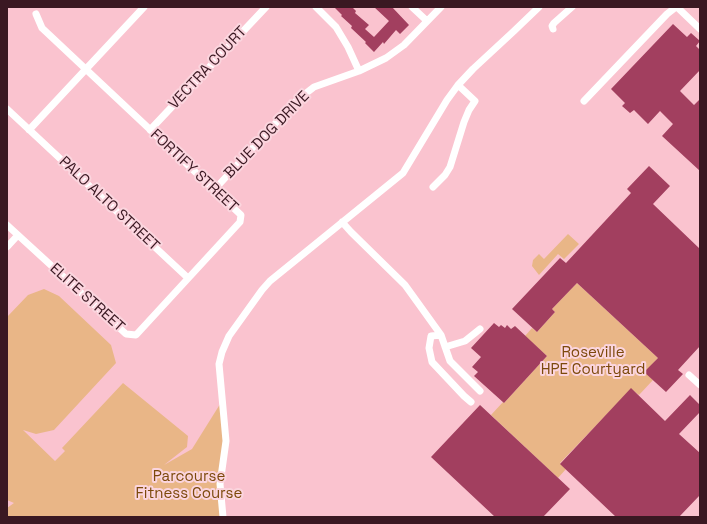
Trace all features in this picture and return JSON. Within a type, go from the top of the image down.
[{"type":"street","points":[[29,130],[144,7]]},
{"type":"street","name":"VECTRA COURT","points":[[150,130],[266,7]]},
{"type":"street","points":[[316,7],[336,27],[348,47],[359,71]]},
{"type":"street","points":[[412,7],[427,21]]},
{"type":"street","name":"BLUE DOG DRIVE","points":[[214,190],[296,101],[314,87],[359,71],[386,58],[404,45],[441,7]]},
{"type":"street","points":[[223,517],[220,484],[226,441],[219,364],[222,352],[229,336],[270,281],[403,173],[447,100],[458,85],[539,7]]},
{"type":"street","points":[[553,29],[552,26],[554,23],[572,7]]},
{"type":"street","points":[[584,101],[667,14],[677,7],[700,29]]},
{"type":"street","name":"FORTIFY STREET","points":[[36,14],[42,28],[241,215],[240,222],[188,278]]},
{"type":"street","points":[[433,187],[445,175],[450,167],[464,122],[475,101],[458,85]]},
{"type":"street","name":"PALO ALTO STREET","points":[[7,109],[188,278]]},
{"type":"street","points":[[342,222],[405,285],[441,336],[450,361],[480,391]]},
{"type":"street","points":[[7,225],[18,235],[7,247]]},
{"type":"street","name":"ELITE STREET","points":[[18,235],[126,334],[136,335],[188,278]]},
{"type":"street","points":[[445,347],[465,341],[480,329]]},
{"type":"street","points":[[441,336],[432,336],[429,348],[432,362],[471,402]]},
{"type":"street","points":[[688,374],[700,385]]},
{"type":"green space","points":[[568,234],[579,244],[564,259],[558,254],[539,275],[532,266],[533,260],[539,254],[544,259]]},
{"type":"green space","name":"Roseville HPE Courtyard","points":[[577,283],[658,358],[645,372],[653,380],[639,395],[631,389],[560,463],[566,469],[558,478],[491,415],[547,356],[525,336],[532,328],[537,332],[555,312],[552,309]]},
{"type":"green space","name":"Parcourse Fitness Course","points":[[44,289],[59,296],[111,345],[116,363],[54,430],[36,434],[23,430],[55,461],[65,451],[62,448],[123,383],[188,436],[187,447],[164,465],[192,449],[222,401],[225,421],[222,469],[223,517],[7,517],[7,508],[14,503],[7,500],[7,317],[28,295]]},
{"type":"building","points":[[334,7],[352,7],[356,11],[355,13],[369,25],[365,29],[374,37],[389,21],[374,7],[392,7],[409,25],[400,34],[396,30],[384,44],[383,42],[374,52],[351,28],[352,26]]},
{"type":"building","points":[[673,24],[687,37],[691,33],[700,41],[696,46],[700,50],[700,70],[680,91],[694,105],[700,99],[700,171],[662,136],[673,124],[660,111],[648,124],[634,110],[630,113],[622,106],[625,103],[611,89]]},
{"type":"building","points":[[649,166],[670,186],[653,204],[700,249],[700,346],[678,370],[683,374],[666,392],[644,372],[658,358],[577,283],[552,309],[555,312],[537,332],[512,309],[560,258],[566,263],[631,193],[627,189]]},
{"type":"building","points":[[494,323],[499,327],[501,325],[505,328],[507,325],[511,329],[515,326],[547,356],[504,403],[474,376],[478,372],[472,367],[481,357],[471,348]]},
{"type":"building","points":[[631,388],[665,421],[690,395],[700,405],[700,412],[679,434],[700,453],[700,495],[679,517],[616,517],[560,464]]},
{"type":"building","points":[[480,405],[570,489],[543,517],[495,517],[431,457]]}]
